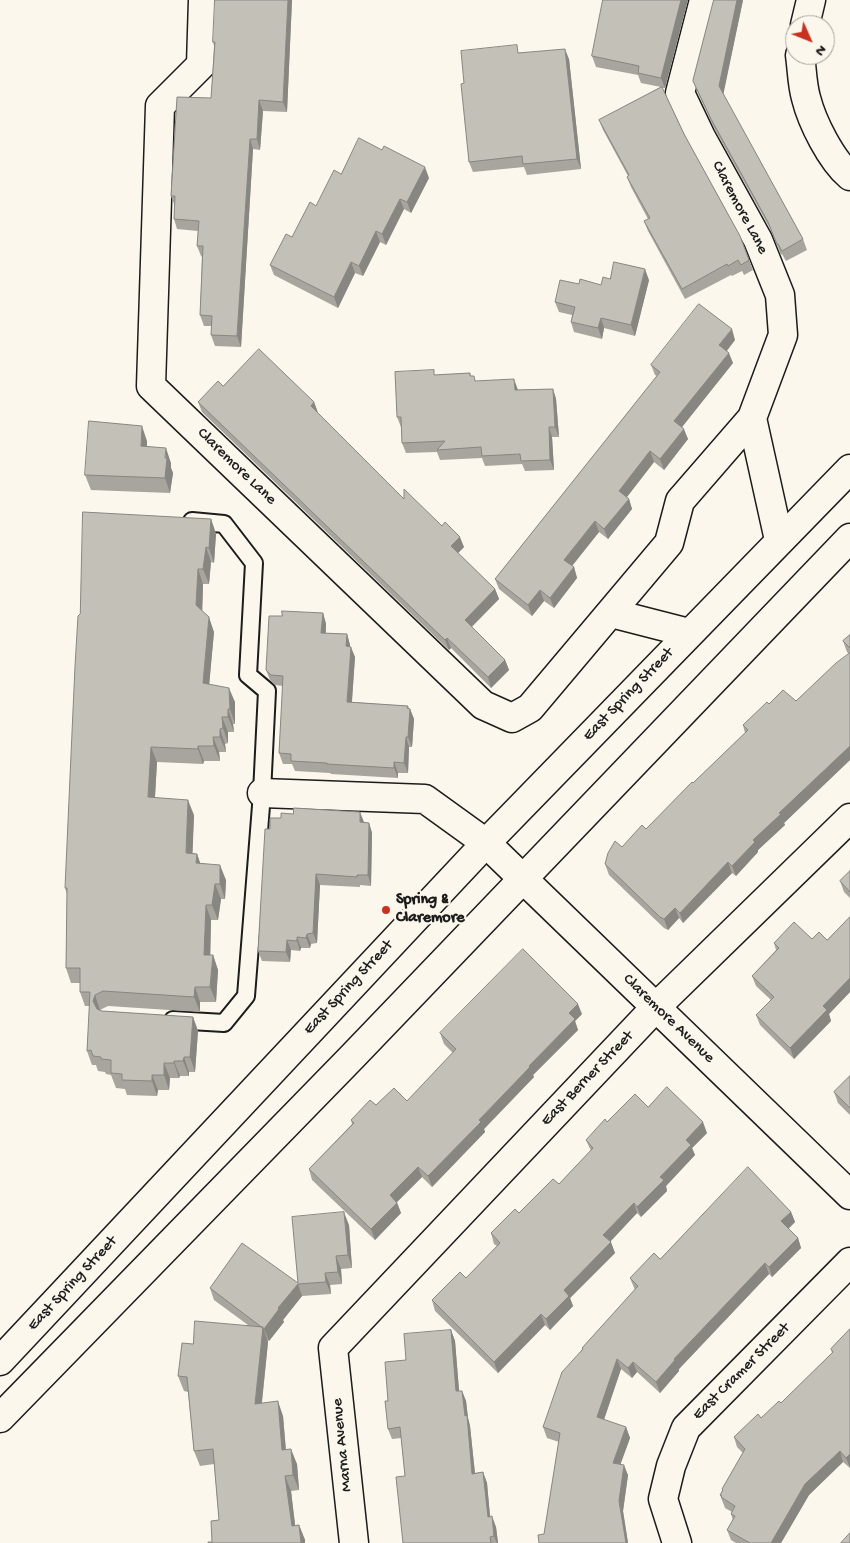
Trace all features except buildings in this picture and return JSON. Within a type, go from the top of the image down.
[{"type":"main road","name":"Claremore Lane","points":[[203,0],[201,65],[160,106],[151,386],[483,705],[512,718],[530,708],[669,543],[680,501],[752,418],[782,335],[780,294],[758,240],[701,137],[680,94],[704,0]]},
{"type":"main road","points":[[807,15],[811,0]]},
{"type":"main road","points":[[801,65],[806,98],[824,141],[845,172],[850,176]]},
{"type":"main road","points":[[752,418],[780,540]]},
{"type":"main road","name":"East Spring Street","points":[[0,1360],[486,842],[850,469]]},
{"type":"main road","points":[[0,1418],[524,879],[850,538]]},
{"type":"main road","points":[[610,613],[689,633]]},
{"type":"main road","points":[[262,793],[425,799],[486,842]]},
{"type":"main road","name":"East Berner Street","points":[[333,1348],[656,1007],[850,818]]},
{"type":"main road","name":"Claremore Avenue","points":[[486,842],[850,1195]]},
{"type":"main road","name":"East Cramer Street","points":[[677,1543],[663,1499],[671,1466],[686,1428],[850,1262]]},
{"type":"main road","name":"Marna Avenue","points":[[333,1348],[354,1543]]},
{"type":"lane","points":[[156,1019],[224,1024],[246,996],[262,793],[267,691],[248,675],[254,563],[224,524],[177,520]]},
{"type":"place","name":"Spring & Claremore","points":[[386,910]]}]
